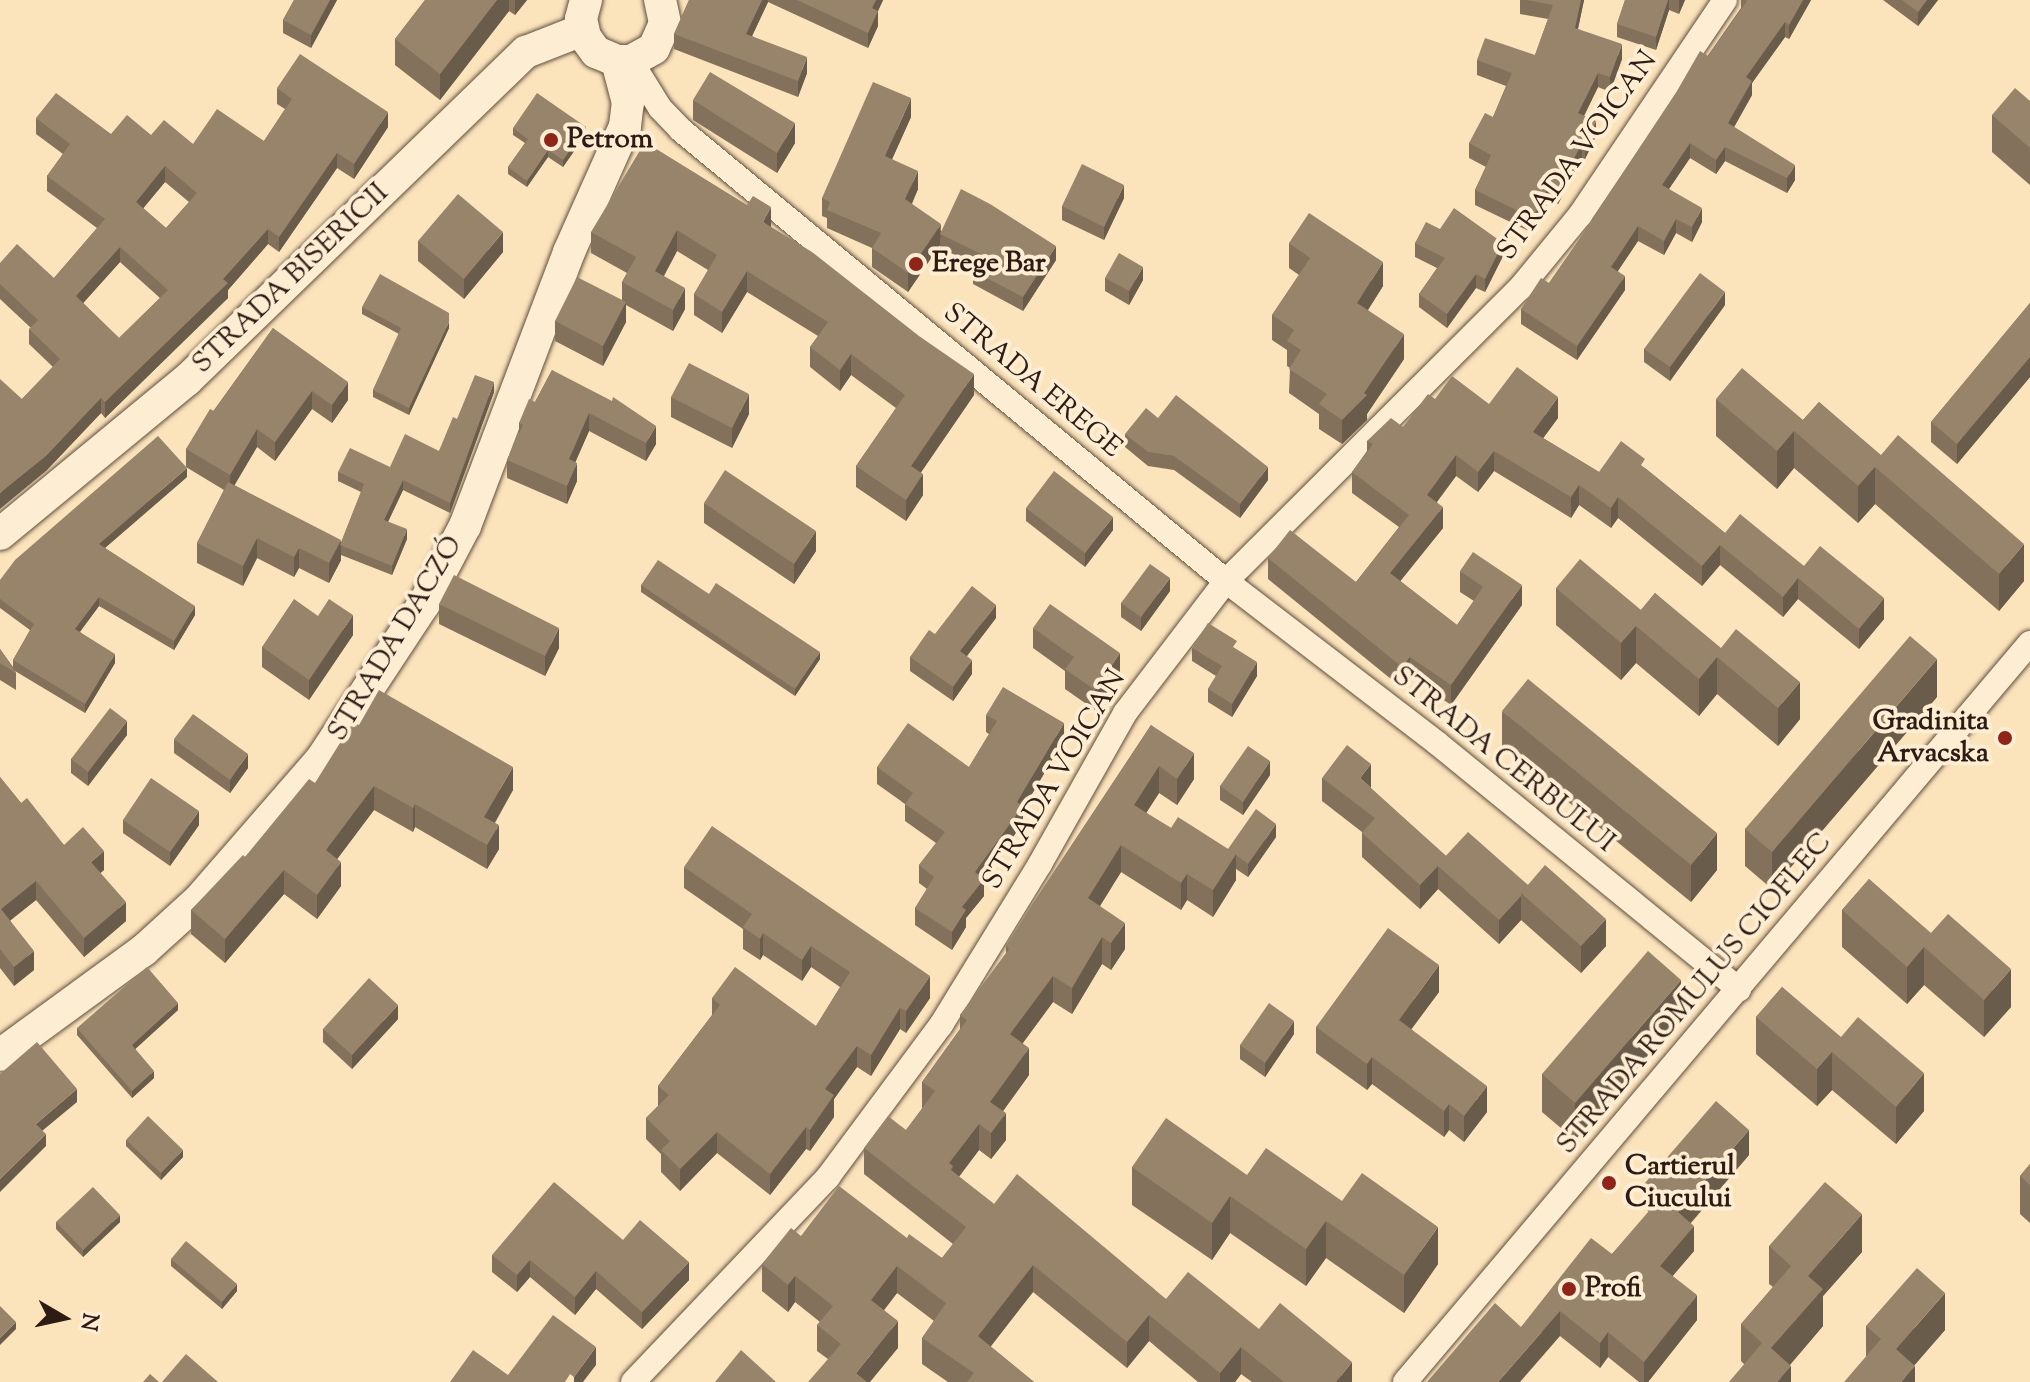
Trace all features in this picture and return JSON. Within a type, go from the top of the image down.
[{"type":"street","points":[[584,15],[596,52],[624,61],[644,56],[662,37],[665,23],[660,0]]},
{"type":"street","name":"STRADA VOICAN","points":[[633,1382],[828,1177],[941,1025],[1040,864],[1125,713],[1226,581],[1520,288],[1580,215],[1725,0]]},
{"type":"street","name":"STRADA BISERICII","points":[[0,534],[187,380],[526,52],[584,15]]},
{"type":"street","name":"STRADA EREGE","points":[[624,61],[681,130],[1226,581]]},
{"type":"street","name":"STRADA DACZÓ","points":[[0,1055],[144,950],[200,899],[321,760],[399,645],[465,526],[569,252],[625,126],[628,103],[624,61]]},
{"type":"street","name":"STRADA CERBULUI","points":[[1226,581],[1437,743],[1739,989]]},
{"type":"street","name":"STRADA ROMULUS CIOFLEC","points":[[1405,1382],[2030,643]]},
{"type":"building","points":[[294,0],[330,0],[311,35],[283,20]]},
{"type":"building","points":[[425,0],[497,0],[440,74],[395,39]]},
{"type":"building","points":[[689,0],[762,0],[746,34],[807,57],[798,81],[674,34]]},
{"type":"building","points":[[797,0],[876,0],[872,8],[878,11],[868,33]]},
{"type":"building","points":[[1526,0],[1581,0],[1575,28],[1622,44],[1610,77],[1598,73],[1578,113],[1596,121],[1585,145],[1582,143],[1558,189],[1549,185],[1533,218],[1475,190],[1491,155],[1469,143],[1485,113],[1493,117],[1512,73],[1477,60],[1485,38],[1535,55],[1553,5]]},
{"type":"building","points":[[1625,0],[1668,0],[1656,37],[1617,24]]},
{"type":"building","points":[[1746,0],[1803,0],[1789,25],[1785,22],[1746,77],[1752,81],[1728,123],[1795,165],[1787,178],[1725,147],[1716,160],[1690,143],[1662,185],[1702,208],[1692,227],[1676,219],[1664,241],[1638,226],[1611,267],[1625,276],[1577,346],[1521,309],[1541,278],[1549,283],[1677,91],[1700,51],[1708,56]]},
{"type":"building","points":[[1902,0],[1927,0],[1918,12]]},
{"type":"building","points":[[300,54],[388,112],[354,164],[337,153],[279,237],[268,229],[223,279],[228,283],[105,402],[101,398],[46,456],[0,493],[0,379],[22,399],[60,359],[29,329],[38,320],[0,284],[0,263],[17,244],[54,278],[105,219],[47,176],[70,144],[36,118],[56,93],[111,134],[127,115],[151,135],[164,120],[193,144],[217,109],[264,141],[292,99],[277,88]],"holes":[[[165,166],[197,193],[166,228],[136,202]],[[120,247],[168,290],[119,338],[76,296]]]},
{"type":"building","points":[[710,72],[795,123],[777,153],[693,100]]},
{"type":"building","points":[[873,82],[911,98],[885,156],[918,171],[905,199],[941,224],[908,273],[872,248],[881,233],[827,210],[830,202],[822,198]]},
{"type":"building","points":[[2015,88],[2030,101],[2030,148],[1992,115]]},
{"type":"building","name":"Petrom","points":[[537,93],[586,127],[563,160],[548,150],[527,181],[508,167],[528,139],[513,128]]},
{"type":"building","points":[[645,142],[747,205],[753,196],[771,207],[763,222],[812,252],[919,336],[974,374],[911,466],[923,474],[906,500],[856,466],[905,395],[851,354],[840,370],[810,347],[828,322],[747,271],[722,312],[694,294],[717,255],[677,230],[655,271],[685,288],[673,310],[622,282],[636,257],[591,232]]},
{"type":"building","points":[[1082,164],[1124,185],[1104,227],[1062,206]]},
{"type":"building","points":[[961,189],[1056,246],[1023,297],[973,271],[981,254],[940,234]]},
{"type":"building","points":[[458,194],[503,232],[464,279],[418,241]]},
{"type":"building","points":[[1454,208],[1503,243],[1485,279],[1476,274],[1447,314],[1419,294],[1445,258],[1415,243],[1426,222],[1440,229]]},
{"type":"building","points":[[1309,213],[1383,262],[1357,303],[1404,334],[1364,393],[1367,395],[1342,420],[1319,404],[1327,394],[1289,369],[1301,350],[1287,341],[1294,330],[1272,315],[1310,258],[1289,243]]},
{"type":"building","points":[[1119,253],[1143,267],[1129,291],[1105,278]]},
{"type":"building","points":[[1700,273],[1725,292],[1670,367],[1644,349]]},
{"type":"building","points":[[380,274],[449,313],[449,322],[409,408],[373,390],[401,328],[362,307]]},
{"type":"building","points":[[577,277],[626,302],[603,346],[555,321]]},
{"type":"building","points":[[2030,303],[2030,357],[1957,444],[1931,422]]},
{"type":"building","points":[[273,328],[348,382],[332,405],[312,391],[275,442],[257,429],[230,475],[186,449],[210,409],[214,411]]},
{"type":"building","points":[[689,363],[749,394],[732,428],[671,397]]},
{"type":"building","points":[[1517,367],[1558,397],[1533,432],[1599,472],[1621,441],[1645,459],[1641,465],[1725,533],[1740,514],[1804,566],[1820,546],[1884,598],[1859,629],[1798,578],[1783,597],[1720,545],[1702,566],[1618,497],[1611,508],[1579,485],[1571,497],[1494,451],[1478,472],[1456,455],[1427,495],[1443,507],[1390,573],[1457,625],[1483,587],[1460,571],[1473,552],[1522,585],[1451,685],[1410,657],[1402,667],[1268,558],[1290,530],[1356,582],[1409,515],[1352,472],[1373,444],[1367,441],[1391,418],[1403,427],[1428,394],[1435,399],[1452,376],[1489,404]]},
{"type":"building","points":[[1742,368],[1803,420],[1819,402],[1881,455],[1898,435],[2024,544],[1999,574],[1875,467],[1858,486],[1794,431],[1777,451],[1716,399]]},
{"type":"building","points":[[552,370],[612,401],[613,397],[656,426],[646,443],[589,413],[569,459],[577,463],[567,486],[507,460],[523,425],[519,423],[529,399],[535,402]]},
{"type":"building","points":[[475,375],[494,382],[450,503],[403,480],[384,520],[407,529],[392,566],[340,545],[364,484],[338,472],[350,448],[390,467],[405,434],[439,451],[453,417],[457,419]]},
{"type":"building","points":[[1176,395],[1268,467],[1240,504],[1174,456],[1148,452],[1125,434],[1146,408],[1158,418]]},
{"type":"building","points":[[158,436],[187,468],[99,544],[195,606],[174,641],[99,597],[75,629],[115,654],[85,704],[13,660],[34,624],[0,599],[0,580],[15,560]]},
{"type":"building","points":[[725,470],[816,531],[794,564],[704,503]]},
{"type":"building","points":[[1054,471],[1113,517],[1085,553],[1026,508]]},
{"type":"building","points":[[228,482],[341,540],[329,563],[299,548],[294,557],[257,538],[243,566],[197,543]]},
{"type":"building","points":[[1580,559],[1641,610],[1655,593],[1721,648],[1736,629],[1800,682],[1778,708],[1717,657],[1699,679],[1636,626],[1621,643],[1556,588]]},
{"type":"building","points":[[658,560],[709,594],[716,583],[820,652],[795,689],[641,585]]},
{"type":"building","points":[[1150,564],[1170,578],[1141,617],[1121,603]]},
{"type":"building","points":[[454,575],[559,628],[545,656],[439,604]]},
{"type":"building","points":[[972,586],[996,605],[960,651],[972,660],[953,687],[910,657],[929,630],[935,634]]},
{"type":"building","points":[[294,599],[318,616],[329,599],[353,615],[309,680],[262,647]]},
{"type":"building","points":[[1050,604],[1120,653],[1095,690],[1065,669],[1074,657],[1033,628]]},
{"type":"building","points":[[1208,623],[1237,641],[1233,647],[1257,662],[1232,704],[1208,689],[1222,666],[1192,648]]},
{"type":"building","points":[[1910,636],[1937,659],[1772,852],[1745,829]]},
{"type":"building","points":[[0,649],[16,673],[0,663]]},
{"type":"building","points":[[1528,679],[1717,833],[1691,865],[1502,711]]},
{"type":"building","points":[[1003,687],[1064,723],[1017,802],[1023,806],[975,872],[984,879],[962,907],[966,910],[952,932],[915,908],[934,877],[919,865],[945,832],[905,804],[913,793],[877,767],[908,723],[969,767],[997,721],[986,715]]},
{"type":"building","points":[[379,690],[513,767],[484,817],[499,825],[487,845],[415,804],[413,808],[374,786],[326,850],[341,862],[317,895],[284,870],[225,939],[191,910],[243,855],[245,857],[309,779],[315,783],[353,722],[359,725]]},
{"type":"building","points":[[110,708],[127,721],[88,772],[71,759]]},
{"type":"building","points":[[193,714],[248,754],[230,780],[174,739]]},
{"type":"building","points":[[1151,725],[1194,753],[1177,779],[1159,766],[1134,805],[1171,828],[1178,817],[1236,854],[1213,890],[1187,874],[1181,883],[1121,845],[1088,898],[1125,923],[1111,943],[1102,937],[1072,988],[1053,976],[1010,1034],[1029,1048],[990,1102],[1006,1113],[991,1133],[979,1124],[949,1163],[953,1166],[951,1170],[994,1204],[1017,1174],[1166,1299],[1188,1272],[1259,1329],[1280,1303],[1352,1362],[1336,1382],[1284,1382],[1241,1347],[1220,1373],[1149,1315],[1127,1342],[1033,1265],[978,1336],[1034,1382],[967,1382],[974,1373],[922,1338],[946,1303],[897,1266],[871,1300],[898,1321],[856,1373],[867,1382],[808,1382],[841,1344],[817,1325],[833,1306],[795,1276],[788,1285],[762,1264],[791,1228],[801,1236],[839,1186],[907,1238],[909,1234],[942,1258],[966,1227],[864,1148],[888,1116],[906,1130],[935,1091],[922,1082],[967,1020],[960,1015],[1009,949],[1006,946],[1029,909]]},
{"type":"building","points":[[1347,745],[1371,764],[1360,778],[1446,856],[1468,832],[1528,885],[1499,920],[1438,866],[1420,885],[1362,833],[1375,818],[1322,778]]},
{"type":"building","points":[[1248,746],[1270,761],[1243,802],[1220,786]]},
{"type":"building","points":[[0,777],[21,803],[27,798],[64,845],[83,827],[104,851],[91,862],[126,902],[84,938],[36,881],[1,909],[34,951],[14,967],[0,949]]},
{"type":"building","points":[[151,778],[199,811],[170,852],[123,820]]},
{"type":"building","points":[[1256,809],[1276,824],[1248,864],[1228,849]]},
{"type":"building","points":[[712,826],[930,976],[906,1011],[900,1008],[871,1055],[857,1046],[825,1089],[834,1095],[810,1130],[806,1127],[770,1174],[717,1132],[680,1169],[661,1150],[670,1141],[646,1118],[669,1095],[658,1086],[720,1005],[712,998],[735,967],[816,1026],[850,972],[811,946],[802,960],[763,933],[760,939],[743,927],[752,914],[684,867]]},
{"type":"building","points":[[1545,865],[1606,919],[1581,946],[1521,893]]},
{"type":"building","points":[[1869,879],[1931,933],[1948,914],[2011,969],[1984,1000],[1924,947],[1907,967],[1842,910]]},
{"type":"building","points":[[1388,928],[1439,965],[1399,1020],[1487,1086],[1464,1116],[1449,1104],[1444,1111],[1372,1057],[1367,1064],[1316,1027]]},
{"type":"building","points":[[1648,951],[1681,980],[1575,1103],[1542,1074]]},
{"type":"building","points":[[147,967],[178,1003],[132,1045],[154,1071],[132,1091],[77,1028]]},
{"type":"building","points":[[369,978],[398,1005],[352,1055],[323,1029]]},
{"type":"building","points":[[1782,987],[1841,1037],[1858,1017],[1924,1073],[1896,1107],[1832,1052],[1817,1069],[1756,1017]]},
{"type":"building","points":[[1269,1003],[1294,1021],[1265,1063],[1240,1045]]},
{"type":"building","points":[[37,1042],[77,1089],[36,1124],[46,1134],[0,1179],[0,1074]]},
{"type":"building","points":[[1716,1101],[1749,1130],[1678,1212],[1694,1226],[1660,1266],[1697,1295],[1644,1362],[1608,1332],[1600,1343],[1560,1311],[1498,1382],[1427,1382],[1495,1303],[1521,1327],[1591,1238],[1612,1254],[1661,1197],[1645,1183]]},
{"type":"building","points":[[148,1116],[183,1150],[161,1173],[126,1140]]},
{"type":"building","points":[[1166,1118],[1247,1175],[1266,1148],[1342,1201],[1362,1173],[1438,1227],[1404,1275],[1326,1221],[1306,1249],[1230,1196],[1212,1223],[1132,1167]]},
{"type":"building","points":[[2030,1164],[2030,1185],[2020,1176]]},
{"type":"building","points":[[554,1182],[623,1240],[640,1220],[689,1262],[642,1312],[596,1271],[575,1297],[530,1260],[517,1275],[492,1255]]},
{"type":"building","points":[[1825,1182],[1862,1214],[1808,1276],[1823,1289],[1771,1348],[1791,1366],[1777,1382],[1729,1382],[1762,1343],[1741,1324],[1791,1266],[1769,1246]]},
{"type":"building","points":[[93,1187],[120,1215],[83,1250],[56,1222]]},
{"type":"building","points":[[186,1241],[237,1284],[222,1302],[171,1259]]},
{"type":"building","points":[[1917,1268],[1945,1293],[1896,1349],[1915,1366],[1901,1382],[1844,1382],[1881,1339],[1866,1326]]},
{"type":"building","points":[[0,1306],[16,1322],[0,1338]]},
{"type":"building","points":[[553,1315],[596,1347],[574,1377],[570,1374],[565,1382],[450,1382],[473,1350],[508,1375]]},
{"type":"building","points":[[741,1350],[776,1382],[715,1382]]},
{"type":"building","points":[[186,1354],[218,1382],[162,1382]]},
{"type":"building","points":[[150,1374],[159,1382],[143,1382]]},
{"type":"place","name":"Petrom","points":[[551,140]]},
{"type":"place","name":"Erege Bar","points":[[916,264]]},
{"type":"place","name":"Gradinita Arvacska","points":[[2005,738]]},
{"type":"place","name":"Cartierul Ciucului","points":[[1609,1183]]},
{"type":"place","name":"Profi","points":[[1569,1289]]}]
